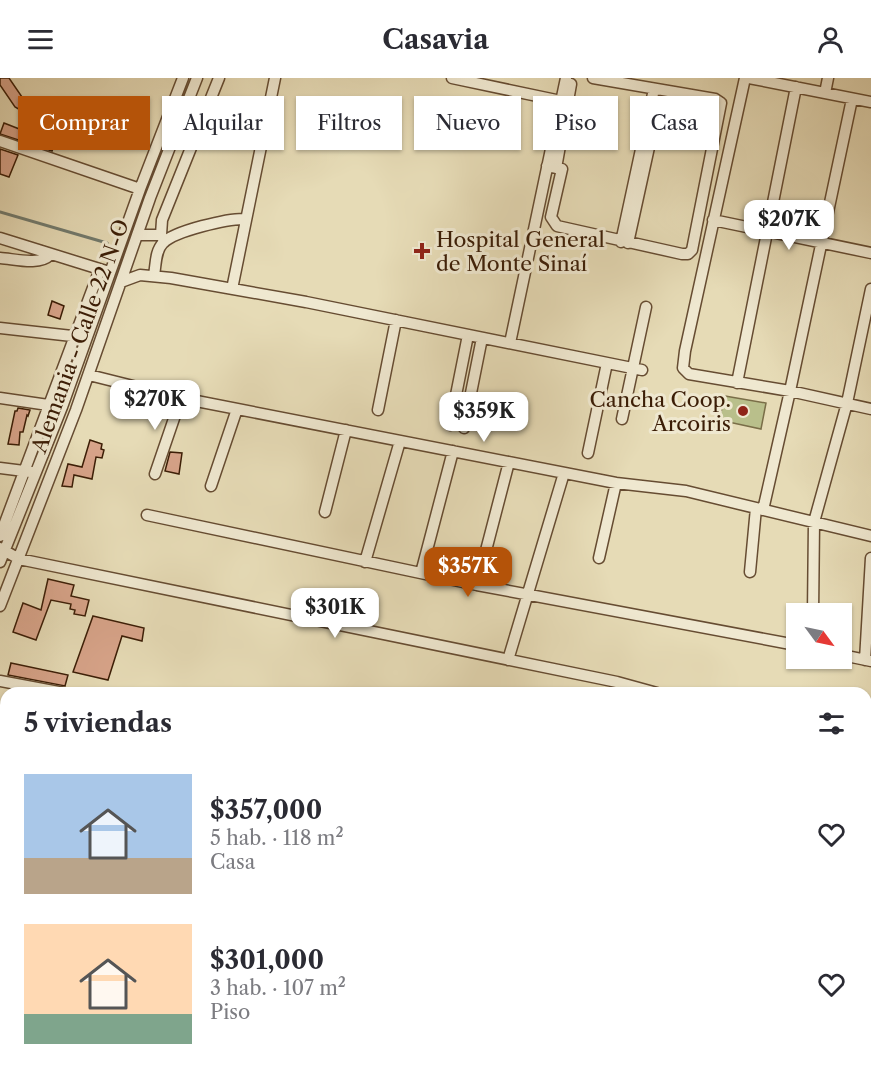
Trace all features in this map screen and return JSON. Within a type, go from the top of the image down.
[{"type":"street","name":"Alemania - Calle 22 N-O","points":[[0,562],[2,549],[30,472],[62,407],[87,337],[105,271],[183,78]]},
{"type":"street","name":"Alemania - Calle 22 N-O","points":[[0,606],[89,375],[137,235],[197,78]]},
{"type":"street","points":[[154,275],[162,238],[162,220],[219,78]]},
{"type":"street","points":[[232,289],[275,78]]},
{"type":"street","points":[[452,78],[537,96]]},
{"type":"street","points":[[562,96],[566,78]]},
{"type":"street","points":[[510,343],[573,78]]},
{"type":"street","points":[[551,167],[562,169],[551,217],[557,226],[682,254],[688,254],[692,250],[721,103],[715,99],[593,78]]},
{"type":"street","points":[[871,102],[752,78],[713,220],[683,368],[689,374],[790,391],[871,409]]},
{"type":"street","points":[[825,93],[828,78]]},
{"type":"street","points":[[737,383],[796,87]]},
{"type":"street","points":[[625,242],[657,90]]},
{"type":"street","points":[[750,572],[760,509],[790,391],[852,99]]},
{"type":"street","points":[[0,141],[140,189]]},
{"type":"street","points":[[551,167],[554,150]]},
{"type":"street","points":[[137,235],[162,238],[236,218],[246,219]]},
{"type":"street","points":[[713,220],[871,253]]},
{"type":"street","points":[[0,238],[105,271],[76,336],[50,405],[30,472],[0,536]]},
{"type":"street","points":[[0,258],[38,261],[50,255]]},
{"type":"street","points":[[121,282],[140,275],[154,275],[396,320],[638,370]]},
{"type":"street","points":[[813,603],[814,522],[847,403],[871,289]]},
{"type":"street","points":[[622,419],[638,370],[646,307]]},
{"type":"street","points":[[378,410],[396,320]]},
{"type":"street","points":[[0,328],[87,337]]},
{"type":"street","points":[[450,425],[468,335]]},
{"type":"street","points":[[464,428],[482,338]]},
{"type":"street","points":[[588,453],[607,363]]},
{"type":"street","points":[[89,375],[181,398],[564,473],[616,483],[686,491],[871,536]]},
{"type":"street","points":[[0,398],[62,407]]},
{"type":"street","points":[[155,474],[181,398]]},
{"type":"street","points":[[211,486],[237,409]]},
{"type":"street","points":[[325,512],[346,430]]},
{"type":"street","points":[[365,562],[400,441]]},
{"type":"street","points":[[421,573],[453,451]]},
{"type":"street","points":[[477,585],[509,462]]},
{"type":"street","points":[[0,468],[30,472]]},
{"type":"street","points":[[508,660],[564,473]]},
{"type":"street","points":[[599,558],[616,483]]},
{"type":"street","points":[[147,515],[477,585],[786,643]]},
{"type":"street","points":[[2,549],[19,558],[508,660],[612,687]]},
{"type":"street","points":[[852,657],[868,660],[871,558]]},
{"type":"street","points":[[0,681],[32,687]]},
{"type":"green space","name":"Cancha Coop. Arcoiris","points":[[725,396],[766,403],[761,429],[719,420]]},
{"type":"building","points":[[0,78],[9,78],[21,96],[18,96],[18,109],[15,107],[0,85]]},
{"type":"building","points":[[4,123],[18,128],[18,140],[0,134]]},
{"type":"building","points":[[0,149],[18,155],[9,177],[0,174]]},
{"type":"building","points":[[52,301],[64,306],[60,319],[48,315]]},
{"type":"building","points":[[18,408],[30,410],[23,432],[20,432],[19,445],[8,444],[15,411]]},
{"type":"building","points":[[90,440],[102,444],[101,449],[104,450],[102,458],[96,457],[92,479],[74,475],[72,487],[62,486],[68,464],[82,467]]},
{"type":"building","points":[[170,452],[182,453],[179,474],[165,471]]},
{"type":"building","points":[[48,579],[74,585],[71,596],[89,600],[85,616],[74,614],[75,610],[70,609],[71,604],[51,600],[36,640],[13,632],[23,603],[41,610]]},
{"type":"building","points":[[93,616],[144,628],[142,641],[122,636],[108,680],[73,672]]},
{"type":"building","points":[[11,663],[68,675],[65,686],[8,675]]},
{"type":"waterway","points":[[0,212],[107,243]]},
{"type":"place","name":"Hospital General de Monte Sinaí","points":[[422,251]]},
{"type":"place","name":"Cancha Coop. Arcoiris","points":[[743,411]]}]
